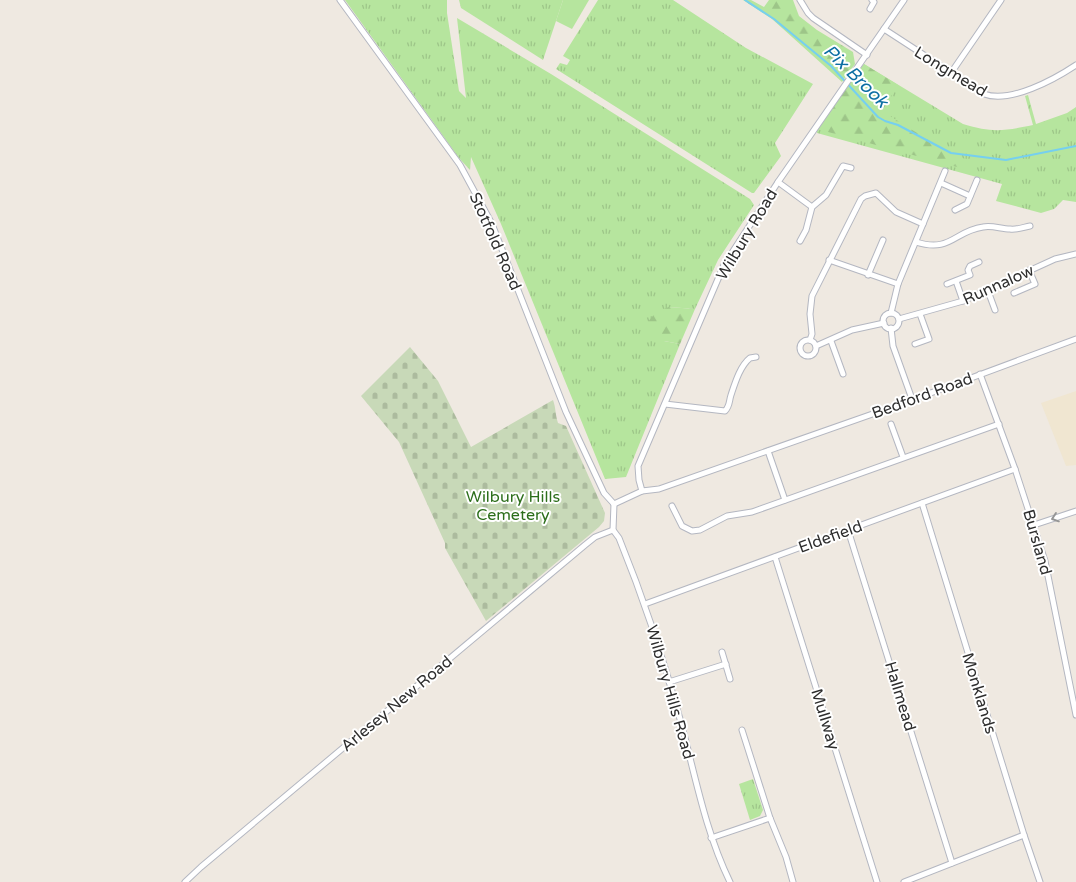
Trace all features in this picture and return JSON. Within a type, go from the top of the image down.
[{"type":"street","name":"Stotfold Road","points":[[340,0],[460,166],[492,224],[566,412],[604,493],[614,504]]},
{"type":"street","points":[[800,0],[813,18],[866,54]]},
{"type":"street","points":[[870,9],[874,2],[872,0]]},
{"type":"street","name":"Wilbury Road","points":[[642,492],[638,466],[724,265],[778,182],[904,0]]},
{"type":"street","points":[[951,73],[1001,0]]},
{"type":"street","name":"Longmead","points":[[884,29],[984,94],[995,96],[1042,85],[1076,65]]},
{"type":"street","points":[[800,241],[806,230],[812,206],[826,195],[843,166],[851,168]]},
{"type":"street","points":[[891,313],[899,319],[897,326],[891,328],[886,327],[884,322],[885,316],[891,313],[898,284],[945,171]]},
{"type":"street","points":[[955,210],[967,204],[977,180]]},
{"type":"street","points":[[778,182],[812,206]]},
{"type":"street","points":[[940,183],[970,196]]},
{"type":"street","points":[[810,340],[812,334],[810,303],[861,199],[876,193],[896,212],[923,224]]},
{"type":"street","points":[[916,242],[934,246],[941,245],[979,227],[988,226],[1012,230],[1030,226]]},
{"type":"street","points":[[868,274],[883,240]]},
{"type":"street","name":"Runnalow","points":[[899,319],[963,301],[1055,259],[1076,254]]},
{"type":"street","points":[[830,260],[898,284]]},
{"type":"street","points":[[947,284],[970,275],[968,270],[970,266],[979,262]]},
{"type":"street","points":[[1014,293],[1035,284],[1029,270]]},
{"type":"street","points":[[956,281],[963,301]]},
{"type":"street","points":[[988,291],[995,310]]},
{"type":"street","points":[[915,344],[929,339],[920,314]]},
{"type":"street","points":[[816,346],[831,341],[852,330],[884,322]]},
{"type":"street","points":[[891,328],[892,346],[912,400]]},
{"type":"street","name":"Bedford Road","points":[[614,504],[642,492],[659,490],[912,400],[1076,339]]},
{"type":"street","points":[[810,340],[805,340],[801,343],[800,350],[802,354],[811,355],[815,352],[816,346]]},
{"type":"street","points":[[810,340],[816,346]]},
{"type":"street","points":[[831,341],[843,374]]},
{"type":"street","points":[[665,404],[726,411],[745,362],[750,358],[756,357]]},
{"type":"street","name":"Bursland","points":[[980,374],[1034,525],[1054,603],[1076,715]]},
{"type":"street","name":"Bedford Road","points":[[891,424],[903,457]]},
{"type":"street","points":[[672,506],[682,526],[696,531],[727,516],[752,512],[999,424]]},
{"type":"street","points":[[768,451],[785,500]]},
{"type":"street","name":"Eldefield","points":[[645,604],[1015,470]]},
{"type":"street","name":"Monklands","points":[[922,503],[1040,882]]},
{"type":"street","name":"Wilbury Hills Road","points":[[614,504],[613,530],[619,538],[645,604],[669,682],[711,838],[730,882]]},
{"type":"street","points":[[1034,525],[1076,511]]},
{"type":"street","name":"Arlesey New Road","points":[[185,882],[200,866],[585,545],[613,530]]},
{"type":"street","name":"Hallmead","points":[[848,530],[952,863]]},
{"type":"street","name":"Mullway","points":[[775,557],[877,882]]},
{"type":"street","points":[[722,652],[730,679]]},
{"type":"street","points":[[669,682],[726,664]]},
{"type":"street","points":[[742,730],[793,882]]},
{"type":"street","points":[[711,838],[770,818]]},
{"type":"street","points":[[904,882],[1024,834]]},
{"type":"shaded area","points":[[1076,391],[1076,465],[1066,466],[1041,403]]},
{"type":"green space","points":[[345,0],[447,0],[447,13],[459,91],[466,98],[457,18],[551,74],[750,199],[754,205],[718,260],[695,309],[669,307],[664,341],[680,344],[626,477],[605,479],[501,224],[471,157],[470,170],[459,158]]},
{"type":"green space","points":[[459,0],[563,0],[543,60],[461,8]]},
{"type":"green space","points":[[563,0],[589,0],[572,29],[556,21]]},
{"type":"green space","points":[[598,0],[673,0],[746,48],[813,84],[775,143],[781,156],[754,193],[556,69],[560,63],[567,65],[570,60],[563,56]]},
{"type":"green space","points":[[743,0],[751,0],[764,7],[769,0],[793,0],[799,16],[817,30],[853,52],[855,64],[842,82],[772,19]]},
{"type":"green space","points":[[864,64],[963,124],[982,129],[1006,130],[1033,125],[1025,96],[1028,95],[1036,124],[1067,113],[1076,107],[1076,202],[1063,200],[1054,209],[1041,213],[996,201],[1002,184],[817,133],[817,129]]},
{"type":"green space","points":[[864,64],[898,85],[882,111],[941,148],[969,161],[968,164],[983,174],[817,129]]},
{"type":"green space","points":[[669,307],[695,309],[680,344],[664,341],[647,323],[656,312]]},
{"type":"green space","name":"Wilbury Hills Cemetery","points":[[410,347],[438,381],[471,447],[553,400],[558,423],[566,426],[605,513],[604,521],[599,527],[486,621],[445,548],[445,543],[399,442],[361,396]]},
{"type":"green space","points":[[753,779],[763,810],[760,816],[750,820],[739,784]]},
{"type":"waterway","name":"Pix Brook","points":[[745,0],[774,19],[831,66],[878,117],[898,125],[951,153],[1006,160],[1076,146]]}]
